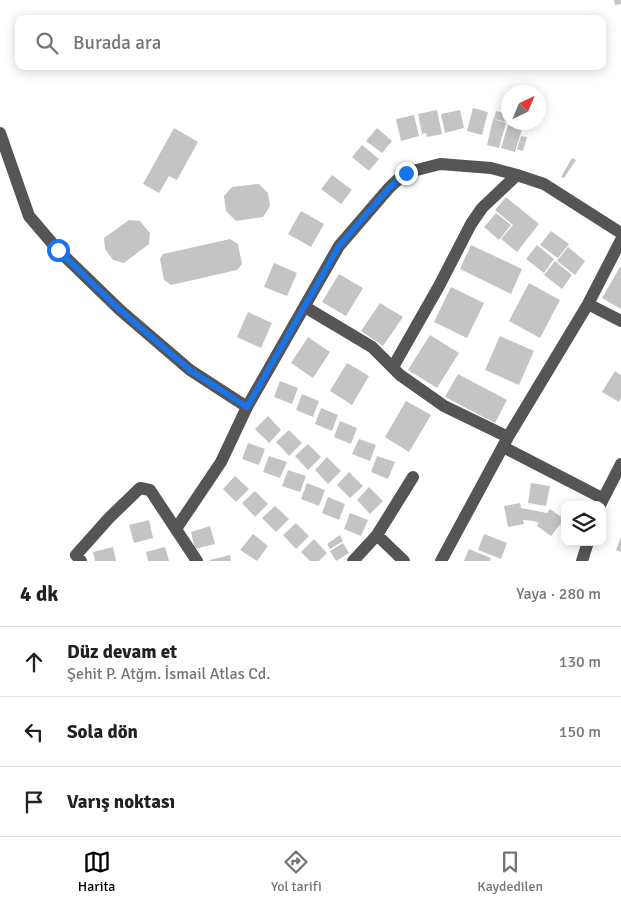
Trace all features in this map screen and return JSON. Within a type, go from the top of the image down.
[{"type":"street","points":[[0,132],[29,216],[58,250],[120,310],[190,370],[247,407]]},
{"type":"street","points":[[176,528],[221,462],[247,407],[339,246],[389,188],[406,173],[440,164],[491,168],[517,175],[544,184],[621,233]]},
{"type":"street","points":[[393,367],[439,286],[471,224],[482,208],[517,175]]},
{"type":"street","points":[[442,561],[506,442],[588,304],[621,240]]},
{"type":"street","points":[[588,304],[621,321]]},
{"type":"street","points":[[305,307],[372,347],[393,367],[444,406],[506,442],[599,501]]},
{"type":"street","points":[[602,501],[621,464]]},
{"type":"street","points":[[353,561],[378,536],[413,477]]},
{"type":"street","points":[[81,561],[76,555],[109,518],[140,488],[150,490],[197,561]]},
{"type":"street","points":[[378,536],[404,561]]},
{"type":"street","points":[[582,561],[587,546]]},
{"type":"building","points":[[614,0],[621,0],[621,4],[615,5]]},
{"type":"building","points":[[473,108],[488,112],[482,135],[467,131]]},
{"type":"building","points":[[437,110],[442,134],[427,137],[426,133],[422,134],[418,114]]},
{"type":"building","points":[[460,110],[464,128],[445,133],[441,114]]},
{"type":"building","points":[[496,111],[501,112],[501,121],[494,119]]},
{"type":"building","points":[[414,115],[419,136],[401,141],[396,119]]},
{"type":"building","points":[[493,119],[501,121],[501,130],[504,130],[499,148],[487,145]]},
{"type":"building","points":[[174,128],[198,142],[177,180],[169,176],[159,193],[143,184]]},
{"type":"building","points":[[377,128],[392,141],[382,153],[366,141]]},
{"type":"building","points":[[506,130],[522,130],[515,152],[501,148]]},
{"type":"building","points":[[521,136],[527,137],[523,151],[517,149]]},
{"type":"building","points":[[362,145],[379,159],[369,171],[352,157]]},
{"type":"building","points":[[572,158],[576,160],[564,178],[561,177]]},
{"type":"building","points":[[332,175],[352,190],[341,204],[321,189]]},
{"type":"building","points":[[259,184],[268,193],[270,206],[263,217],[236,221],[226,211],[224,196],[232,187]]},
{"type":"building","points":[[506,197],[539,224],[517,252],[501,239],[513,225],[495,210]]},
{"type":"building","points":[[301,211],[324,224],[311,247],[288,234]]},
{"type":"building","points":[[496,213],[511,225],[499,240],[484,227]]},
{"type":"building","points":[[129,220],[140,221],[150,233],[149,244],[124,263],[113,260],[105,249],[104,238]]},
{"type":"building","points":[[551,231],[569,244],[558,258],[540,245]]},
{"type":"building","points":[[230,239],[238,244],[242,264],[237,270],[171,285],[164,280],[160,259],[163,254]]},
{"type":"building","points":[[471,245],[522,269],[511,294],[460,269]]},
{"type":"building","points":[[537,245],[554,259],[544,273],[526,259]]},
{"type":"building","points":[[568,247],[585,261],[575,275],[557,261]]},
{"type":"building","points":[[555,261],[572,275],[562,289],[544,275]]},
{"type":"building","points":[[274,263],[297,273],[287,296],[264,287]]},
{"type":"building","points":[[621,268],[621,309],[602,298]]},
{"type":"building","points":[[339,274],[363,288],[346,316],[322,302]]},
{"type":"building","points":[[529,283],[560,300],[540,338],[509,321]]},
{"type":"building","points":[[451,287],[484,303],[467,338],[434,322]]},
{"type":"building","points":[[380,303],[403,317],[383,346],[361,331]]},
{"type":"building","points":[[248,312],[272,323],[261,348],[237,337]]},
{"type":"building","points":[[430,335],[459,353],[437,388],[408,370]]},
{"type":"building","points":[[500,336],[534,351],[519,385],[485,370]]},
{"type":"building","points":[[308,337],[330,352],[313,378],[291,363]]},
{"type":"building","points":[[347,363],[369,376],[352,405],[330,391]]},
{"type":"building","points":[[615,371],[621,375],[621,398],[619,402],[602,392]]},
{"type":"building","points":[[458,374],[507,400],[495,423],[445,397]]},
{"type":"building","points":[[280,381],[298,388],[292,404],[274,397]]},
{"type":"building","points":[[302,394],[319,401],[313,417],[296,410]]},
{"type":"building","points":[[406,401],[431,415],[409,452],[385,437]]},
{"type":"building","points":[[321,408],[338,415],[332,431],[315,424]]},
{"type":"building","points":[[268,416],[281,430],[269,443],[255,429]]},
{"type":"building","points":[[340,421],[357,428],[351,444],[334,437]]},
{"type":"building","points":[[289,430],[302,443],[289,456],[276,442]]},
{"type":"building","points":[[359,439],[376,445],[370,461],[352,454]]},
{"type":"building","points":[[248,443],[265,449],[259,465],[242,459]]},
{"type":"building","points":[[308,444],[321,457],[308,470],[295,456]]},
{"type":"building","points":[[269,456],[287,462],[280,478],[263,472]]},
{"type":"building","points":[[377,456],[395,462],[388,479],[371,472]]},
{"type":"building","points":[[327,457],[341,471],[328,484],[315,470]]},
{"type":"building","points":[[288,470],[306,476],[300,492],[282,486]]},
{"type":"building","points":[[349,472],[363,486],[350,498],[337,485]]},
{"type":"building","points":[[235,476],[249,489],[236,502],[223,489]]},
{"type":"building","points":[[307,483],[325,490],[319,506],[301,499]]},
{"type":"building","points":[[531,483],[550,486],[546,506],[528,503]]},
{"type":"building","points":[[369,487],[383,501],[370,514],[357,500]]},
{"type":"building","points":[[255,491],[268,504],[255,517],[242,503]]},
{"type":"building","points":[[328,497],[345,504],[339,520],[322,513]]},
{"type":"building","points":[[520,503],[521,508],[547,513],[550,509],[561,517],[561,523],[551,536],[537,526],[539,523],[534,521],[523,520],[524,524],[508,527],[504,506]]},
{"type":"building","points":[[275,506],[289,519],[276,532],[262,518]]},
{"type":"building","points":[[350,513],[368,520],[361,536],[344,529]]},
{"type":"building","points":[[149,520],[153,538],[134,543],[129,525]]},
{"type":"building","points":[[296,523],[309,536],[296,549],[283,535]]},
{"type":"building","points":[[210,526],[215,544],[195,549],[191,532]]},
{"type":"building","points":[[253,534],[268,546],[257,561],[240,550]]},
{"type":"building","points":[[484,534],[507,543],[501,559],[478,550]]},
{"type":"building","points":[[340,535],[343,541],[330,549],[327,544]]},
{"type":"building","points":[[621,537],[621,552],[616,550]]},
{"type":"building","points":[[314,539],[327,553],[319,561],[310,561],[301,552]]},
{"type":"building","points":[[343,543],[349,553],[336,561],[330,551]]},
{"type":"building","points":[[113,547],[116,561],[95,561],[93,552]]},
{"type":"building","points":[[165,547],[169,561],[148,561],[146,552]]},
{"type":"building","points":[[469,549],[491,558],[490,561],[464,561]]},
{"type":"building","points":[[230,555],[231,561],[210,561],[210,560]]},
{"type":"route","points":[[58,250],[120,310],[190,370],[247,407],[339,246],[389,188],[406,173]]}]
